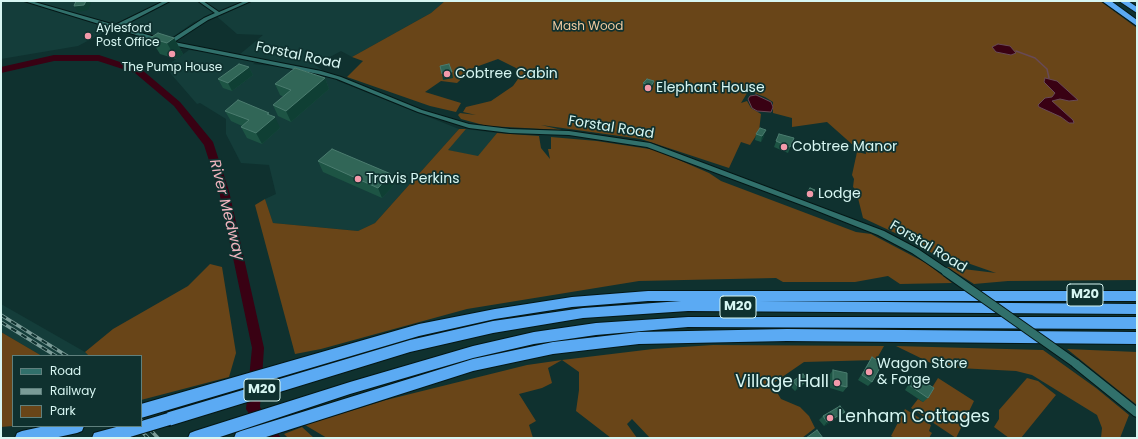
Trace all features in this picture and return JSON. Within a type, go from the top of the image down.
[{"type":"highway","points":[[1106,1],[1137,24]]},
{"type":"highway","points":[[1112,1],[1136,17]]},
{"type":"highway","points":[[1123,1],[1136,17]]},
{"type":"highway","points":[[1132,1],[1137,4]]},
{"type":"highway","name":"M20","points":[[1033,295],[1137,289]]},
{"type":"highway","name":"M20","points":[[99,438],[174,418],[419,330],[528,308],[609,298],[757,295],[1137,296]]},
{"type":"highway","name":"M20","points":[[142,411],[344,358],[410,346],[493,327],[582,313],[688,306],[1137,309]]},
{"type":"highway","name":"M20","points":[[195,438],[350,388],[473,352],[534,338],[596,330],[688,322],[1137,323]]},
{"type":"highway","name":"M20","points":[[242,438],[474,365],[553,348],[639,338],[787,335],[1137,338]]},
{"type":"highway","name":"M20","points":[[1046,338],[1137,343]]},
{"type":"highway","points":[[22,438],[72,427]]},
{"type":"street","name":"Forstal Road","points":[[26,1],[169,43],[319,72],[339,78],[420,111],[469,126],[510,131],[569,133],[648,145],[798,200],[881,233],[915,251],[1075,363],[1137,413]]},
{"type":"street","points":[[114,28],[168,1]]},
{"type":"street","points":[[200,1],[218,13]]},
{"type":"street","points":[[169,43],[195,24],[218,13],[250,1]]},
{"type":"shaded area","points":[[1,1],[445,1],[431,13],[352,57],[341,51],[315,65],[338,81],[459,129],[375,223],[358,231],[273,223],[265,199],[276,194],[269,165],[241,163],[226,134],[226,119],[200,103],[197,104],[165,67],[189,50],[239,55],[263,35],[237,34],[214,14],[194,22],[170,39],[118,25],[78,46],[1,59]],"holes":[[[262,59],[303,66],[299,69],[253,64]]]},
{"type":"shaded area","points":[[998,44],[1010,46],[1016,53],[1011,55],[996,52],[992,47]]},
{"type":"shaded area","points":[[1045,78],[1057,81],[1078,100],[1069,101],[1060,99],[1052,101],[1073,120],[1074,123],[1069,123],[1061,117],[1039,107],[1038,105],[1045,98],[1052,97],[1055,93],[1044,82]]},
{"type":"shaded area","points":[[756,95],[771,102],[773,107],[771,112],[757,111],[752,108],[748,99],[750,96]]},
{"type":"shaded area","points":[[466,129],[497,133],[478,157],[447,150]]},
{"type":"shaded area","points":[[1,304],[88,355],[40,355],[1,332]]},
{"type":"green space","name":"Mash Wood","points":[[445,1],[1100,1],[1137,28],[1137,280],[1008,281],[974,284],[947,267],[996,273],[956,259],[937,256],[908,239],[863,218],[856,190],[853,187],[854,179],[852,175],[857,152],[866,154],[865,148],[854,146],[827,122],[792,127],[792,118],[773,113],[773,102],[765,97],[749,91],[752,85],[741,103],[747,101],[751,108],[761,114],[759,131],[750,145],[741,142],[729,168],[641,139],[541,125],[562,130],[487,126],[461,119],[458,115],[460,113],[476,115],[463,112],[466,107],[491,101],[513,86],[518,79],[516,68],[498,59],[473,68],[457,83],[441,81],[425,92],[461,103],[456,112],[430,106],[347,77],[363,61],[352,57],[431,13]]},
{"type":"green space","points":[[459,129],[466,129],[448,150],[478,156],[497,133],[539,136],[541,148],[550,159],[548,149],[551,149],[551,137],[597,141],[656,150],[709,173],[721,181],[856,232],[871,234],[926,263],[952,283],[900,284],[888,276],[855,282],[783,282],[776,278],[639,281],[467,309],[321,349],[295,354],[255,205],[265,199],[273,223],[358,231],[375,223]]},
{"type":"green space","points":[[210,264],[222,267],[236,353],[229,377],[142,400],[142,355],[88,355],[85,352],[113,329],[188,286]]},
{"type":"green space","points":[[1,332],[40,355],[12,355],[12,426],[1,427]]},
{"type":"green space","points":[[713,345],[884,346],[876,360],[804,362],[772,384],[781,399],[800,407],[809,416],[815,428],[802,438],[650,438],[632,419],[627,424],[637,438],[611,438],[576,411],[579,390],[579,372],[562,360],[653,349]]},
{"type":"green space","points":[[896,346],[1043,350],[1096,388],[1129,415],[1120,438],[1101,438],[1102,428],[1097,415],[1032,375],[1016,371],[939,367]]},
{"type":"green space","points":[[1067,349],[1137,352],[1137,405],[1128,398]]},
{"type":"green space","points":[[562,360],[548,368],[552,383],[542,388],[519,394],[536,421],[529,425],[533,438],[327,438],[305,425],[386,400],[527,365]]},
{"type":"green space","points":[[938,378],[974,401],[956,438],[911,408],[918,399],[923,402]]},
{"type":"green space","points":[[1027,378],[1038,381],[1056,395],[1021,438],[1009,438],[994,427],[999,419],[999,410]]},
{"type":"green space","points":[[905,409],[931,425],[929,431],[932,433],[929,438],[895,438],[891,436]]},
{"type":"green space","points":[[302,427],[314,438],[288,438],[284,434]]},
{"type":"building","points":[[76,1],[86,1],[84,5],[74,6]]},
{"type":"building","points":[[158,33],[174,38],[167,43],[150,38]]},
{"type":"building","points":[[239,64],[249,67],[228,83],[218,79]]},
{"type":"building","points":[[449,64],[452,72],[442,74],[440,66]]},
{"type":"building","points":[[295,68],[325,78],[286,111],[273,105],[291,90],[275,84]]},
{"type":"building","points":[[647,79],[654,81],[651,86],[643,83]]},
{"type":"building","points":[[238,100],[275,117],[256,133],[241,127],[249,120],[225,111]]},
{"type":"building","points":[[760,128],[766,130],[762,136],[756,134]]},
{"type":"building","points":[[779,134],[794,138],[790,147],[776,141]]},
{"type":"building","points":[[332,149],[391,174],[378,188],[318,161]]},
{"type":"building","points":[[810,188],[815,190],[812,194],[807,192]]},
{"type":"building","name":"Wagon Store & Forge","points":[[872,357],[882,364],[872,382],[862,375]]},
{"type":"building","points":[[833,370],[847,373],[847,387],[833,384]]},
{"type":"building","points":[[803,374],[808,380],[798,387],[793,381]]},
{"type":"building","points":[[915,376],[934,388],[928,398],[909,385]]},
{"type":"building","points":[[840,406],[845,412],[827,422],[823,416]]},
{"type":"building","points":[[817,430],[823,438],[806,438]]},
{"type":"waterway","points":[[1016,51],[1035,58],[1047,69],[1049,78]]},
{"type":"waterway","name":"River Medway","points":[[1,70],[54,58],[99,58],[138,71],[177,104],[209,144],[224,191],[258,348],[253,409],[274,438]]},
{"type":"railway","points":[[1,315],[65,355]]},
{"type":"railway","points":[[1,322],[54,355]]},
{"type":"railway","points":[[142,421],[158,438]]},
{"type":"railway","points":[[138,427],[148,438]]},
{"type":"place","name":"Aylesford Post Office","points":[[88,36]]},
{"type":"place","name":"The Pump House","points":[[172,54]]},
{"type":"place","name":"Cobtree Cabin","points":[[447,74]]},
{"type":"place","name":"Elephant House","points":[[648,88]]},
{"type":"place","name":"Cobtree Manor","points":[[784,147]]},
{"type":"place","name":"Travis Perkins","points":[[358,179]]},
{"type":"place","name":"Lodge","points":[[810,194]]},
{"type":"place","name":"Wagon Store & Forge","points":[[869,372]]},
{"type":"place","name":"Village Hall","points":[[837,383]]},
{"type":"place","name":"Lenham Cottages","points":[[830,418]]}]
